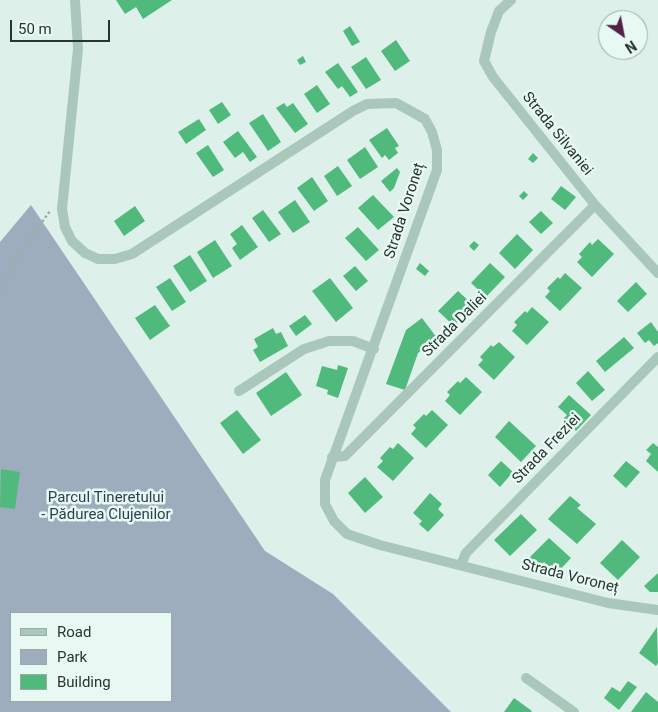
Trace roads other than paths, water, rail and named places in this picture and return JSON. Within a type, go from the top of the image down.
[{"type":"street","name":"Strada Voroneț","points":[[75,0],[78,49],[63,200],[64,226],[72,241],[85,253],[98,260],[115,259],[132,254],[353,111],[367,104],[396,103],[425,119],[437,150],[437,170],[374,349],[332,457],[325,480],[325,504],[334,521],[347,534],[608,603],[658,610]]},
{"type":"street","name":"Strada Silvaniei","points":[[511,0],[499,11],[491,32],[484,61],[509,99],[556,154],[595,205],[658,273]]},
{"type":"street","name":"Strada Daliei","points":[[332,457],[344,456],[595,205]]},
{"type":"street","points":[[239,391],[304,349],[329,341],[353,341],[374,349]]},
{"type":"street","name":"Strada Freziei","points":[[461,565],[466,553],[658,357]]},
{"type":"street","points":[[526,678],[574,712]]},
{"type":"park label","name":"Parcul Tineretului - Pădurea Clujenilor","points":[[106,506]]}]
